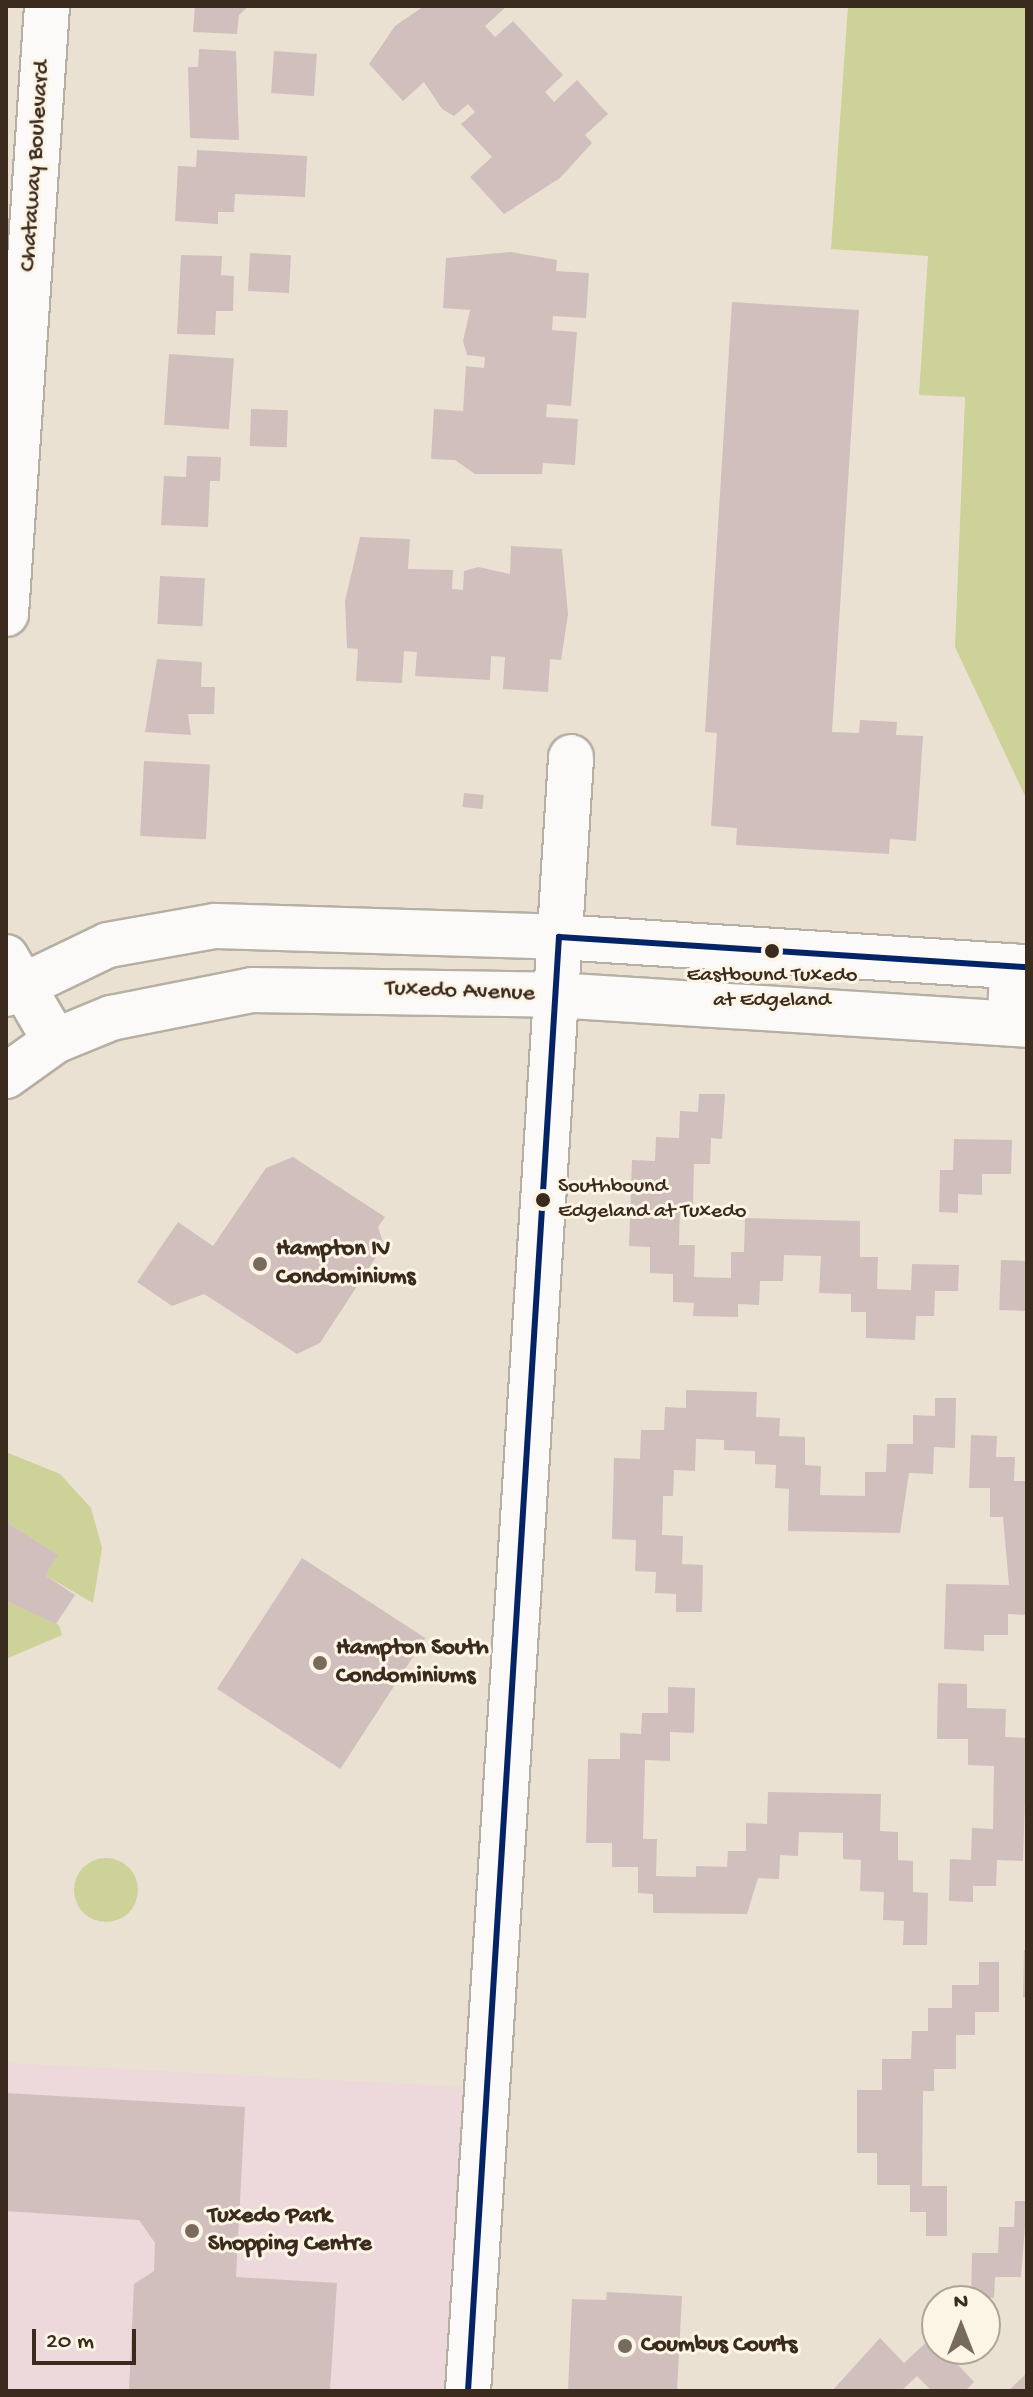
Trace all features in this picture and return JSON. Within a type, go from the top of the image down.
[{"type":"street","name":"Chataway Boulevard","points":[[6,614],[47,6]]},
{"type":"street","points":[[468,2391],[571,757]]},
{"type":"street","points":[[55,1041],[11,978],[108,945],[215,926],[559,937],[1020,966],[1018,1024]]},
{"type":"street","name":"Tuxedo Avenue","points":[[6,1076],[55,1041],[151,1007],[252,990],[555,995],[1018,1024]]},
{"type":"shaded area","points":[[6,2063],[464,2087],[448,2391],[6,2391]]},
{"type":"green space","points":[[848,6],[1027,6],[1027,800],[955,647],[965,397],[919,395],[928,256],[831,249]]},
{"type":"green space","points":[[6,1452],[60,1474],[91,1508],[102,1548],[93,1603],[45,1575],[57,1555],[6,1522]]},
{"type":"green space","points":[[6,1601],[59,1625],[62,1635],[6,1659]]},
{"type":"green space","points":[[106,1858],[118,1860],[129,1867],[136,1878],[136,1902],[129,1913],[118,1920],[106,1922],[94,1920],[83,1913],[76,1902],[74,1890],[76,1878],[83,1867],[94,1860]]},
{"type":"building","points":[[195,6],[249,6],[239,15],[237,34],[193,32]]},
{"type":"building","points":[[424,6],[507,6],[485,26],[495,37],[513,21],[563,75],[545,92],[554,102],[577,80],[608,114],[585,135],[592,143],[560,178],[504,214],[470,177],[492,157],[461,124],[475,112],[468,104],[454,116],[442,109],[424,82],[403,101],[369,64],[395,26]]},
{"type":"building","points":[[199,49],[236,51],[239,140],[190,138],[188,67],[198,67]]},
{"type":"building","points":[[274,51],[317,54],[314,96],[271,93]]},
{"type":"building","points":[[197,150],[307,156],[305,197],[235,194],[234,212],[218,212],[218,224],[175,221],[178,166],[196,167]]},
{"type":"building","points":[[511,252],[557,260],[556,271],[589,273],[586,318],[553,316],[552,330],[577,332],[571,406],[547,404],[546,417],[578,419],[575,465],[543,463],[542,474],[475,474],[455,460],[431,459],[434,409],[463,411],[466,366],[484,368],[485,357],[467,355],[463,341],[470,310],[443,308],[446,258]]},
{"type":"building","points":[[250,253],[291,255],[289,293],[248,291]]},
{"type":"building","points":[[181,255],[222,256],[221,275],[234,276],[233,311],[216,311],[215,335],[177,334]]},
{"type":"building","points":[[732,302],[859,310],[832,732],[859,733],[860,720],[897,722],[896,735],[923,736],[916,841],[890,839],[889,854],[736,845],[737,828],[711,826],[717,733],[705,732]]},
{"type":"building","points":[[169,354],[234,359],[229,429],[164,425]]},
{"type":"building","points":[[251,409],[288,410],[287,447],[250,446]]},
{"type":"building","points":[[187,456],[221,457],[220,481],[210,481],[208,527],[161,525],[164,476],[186,477]]},
{"type":"building","points":[[360,537],[410,539],[408,569],[453,570],[452,589],[463,590],[464,571],[478,567],[510,574],[511,546],[562,549],[568,614],[561,660],[550,659],[548,692],[503,689],[505,657],[491,656],[490,680],[415,676],[417,652],[404,651],[402,683],[356,681],[358,649],[347,648],[345,601]]},
{"type":"building","points":[[160,576],[205,578],[202,626],[157,624]]},
{"type":"building","points":[[157,659],[202,662],[201,687],[215,687],[214,714],[188,714],[191,735],[145,732]]},
{"type":"building","points":[[144,761],[210,764],[206,839],[140,836]]},
{"type":"building","points":[[464,793],[484,795],[482,809],[463,807]]},
{"type":"building","points":[[699,1094],[725,1094],[722,1139],[711,1138],[710,1164],[694,1164],[693,1206],[680,1206],[679,1245],[695,1245],[694,1277],[731,1278],[731,1252],[744,1252],[745,1218],[860,1221],[860,1257],[878,1257],[877,1289],[911,1290],[912,1264],[959,1265],[958,1291],[935,1291],[934,1316],[916,1316],[915,1340],[866,1338],[866,1312],[851,1312],[851,1294],[819,1293],[821,1256],[784,1255],[783,1281],[760,1281],[759,1305],[738,1304],[738,1317],[693,1316],[694,1303],[673,1302],[673,1274],[650,1273],[650,1247],[629,1246],[632,1160],[655,1161],[656,1137],[679,1138],[680,1111],[698,1112]]},
{"type":"building","points":[[954,1139],[1012,1140],[1011,1174],[982,1174],[982,1195],[958,1194],[958,1213],[939,1212],[940,1170],[953,1170]]},
{"type":"building","name":"Hampton IV Condominiums","points":[[293,1157],[385,1217],[378,1227],[384,1245],[320,1343],[297,1354],[204,1294],[172,1306],[137,1282],[178,1222],[213,1246],[266,1168]]},
{"type":"building","points":[[1001,1260],[1027,1261],[1025,1311],[999,1310]]},
{"type":"building","points":[[686,1390],[757,1392],[756,1417],[780,1418],[779,1436],[805,1437],[805,1465],[821,1466],[820,1495],[865,1496],[865,1472],[886,1472],[887,1444],[913,1444],[913,1415],[935,1416],[935,1398],[956,1398],[955,1448],[934,1447],[933,1474],[909,1473],[900,1533],[788,1531],[789,1489],[775,1488],[776,1465],[755,1464],[755,1451],[724,1450],[724,1440],[696,1439],[695,1471],[674,1470],[673,1496],[663,1496],[662,1535],[683,1536],[682,1564],[703,1565],[702,1612],[676,1612],[676,1594],[655,1593],[656,1572],[635,1571],[636,1540],[612,1539],[614,1458],[640,1459],[641,1430],[664,1430],[665,1407],[686,1408]]},
{"type":"building","points":[[971,1435],[997,1436],[996,1457],[1015,1457],[1014,1481],[1027,1481],[1027,1615],[1008,1614],[1008,1635],[984,1635],[984,1651],[944,1649],[946,1584],[1009,1585],[1003,1517],[990,1517],[990,1488],[969,1488]]},
{"type":"building","points":[[6,1522],[58,1555],[45,1575],[75,1595],[56,1624],[6,1601]]},
{"type":"building","name":"Hampton South Condominiums","points":[[302,1558],[425,1638],[340,1769],[217,1689]]},
{"type":"building","points":[[938,1683],[967,1684],[967,1708],[1006,1709],[1005,1737],[1027,1738],[1023,1861],[997,1860],[996,1886],[973,1886],[973,1902],[949,1901],[950,1859],[971,1860],[972,1828],[993,1829],[994,1766],[968,1765],[968,1739],[937,1739]]},
{"type":"building","points":[[668,1687],[695,1688],[694,1733],[670,1732],[670,1761],[645,1760],[643,1839],[657,1839],[656,1876],[696,1877],[696,1866],[727,1867],[728,1851],[746,1851],[746,1823],[767,1824],[768,1792],[881,1794],[880,1831],[898,1832],[898,1860],[913,1861],[913,1892],[928,1893],[927,1945],[903,1945],[904,1921],[883,1920],[884,1892],[860,1891],[861,1860],[843,1859],[843,1833],[799,1832],[798,1856],[780,1855],[779,1879],[758,1878],[747,1914],[653,1913],[653,1894],[638,1893],[638,1867],[612,1867],[612,1843],[586,1843],[588,1759],[620,1759],[620,1733],[641,1734],[642,1713],[668,1713]]},
{"type":"building","points":[[1024,1950],[1027,1950],[1027,1997],[1023,1997]]},
{"type":"building","points":[[979,1962],[999,1962],[999,2012],[975,2012],[975,2035],[956,2035],[956,2069],[934,2069],[934,2091],[923,2091],[922,2186],[947,2186],[947,2236],[926,2236],[926,2212],[910,2212],[910,2185],[877,2185],[877,2153],[857,2153],[857,2090],[882,2090],[882,2059],[911,2059],[912,2031],[928,2031],[928,2008],[952,2008],[952,1985],[979,1985]]},
{"type":"building","name":"Tuxedo Park Shopping Centre","points":[[6,2093],[245,2107],[236,2277],[337,2283],[330,2391],[129,2390],[134,2284],[154,2271],[155,2243],[139,2220],[6,2211]]},
{"type":"building","points":[[1015,2201],[1027,2201],[1021,2277],[995,2277],[995,2285],[971,2285],[972,2253],[998,2253],[999,2227],[1014,2227]]},
{"type":"building","name":"Coumbus Courts","points":[[607,2292],[682,2296],[677,2391],[568,2391],[572,2299],[606,2300]]},
{"type":"building","points":[[880,2338],[904,2363],[921,2347],[921,2365],[958,2365],[974,2382],[965,2391],[932,2391],[917,2376],[901,2391],[832,2391]]},
{"type":"building","points":[[1027,2373],[1027,2391],[1008,2391]]},
{"type":"transit line","points":[[468,2391],[559,937],[1027,967]]},
{"type":"place","name":"Eastbound Tuxedo at Edgeland","points":[[772,951]]},
{"type":"place","name":"Southbound Edgeland at Tuxedo","points":[[543,1200]]},
{"type":"place","name":"Hampton IV Condominiums","points":[[260,1264]]},
{"type":"place","name":"Hampton South Condominiums","points":[[320,1663]]},
{"type":"place","name":"Tuxedo Park Shopping Centre","points":[[192,2231]]},
{"type":"place","name":"Coumbus Courts","points":[[625,2346]]}]
